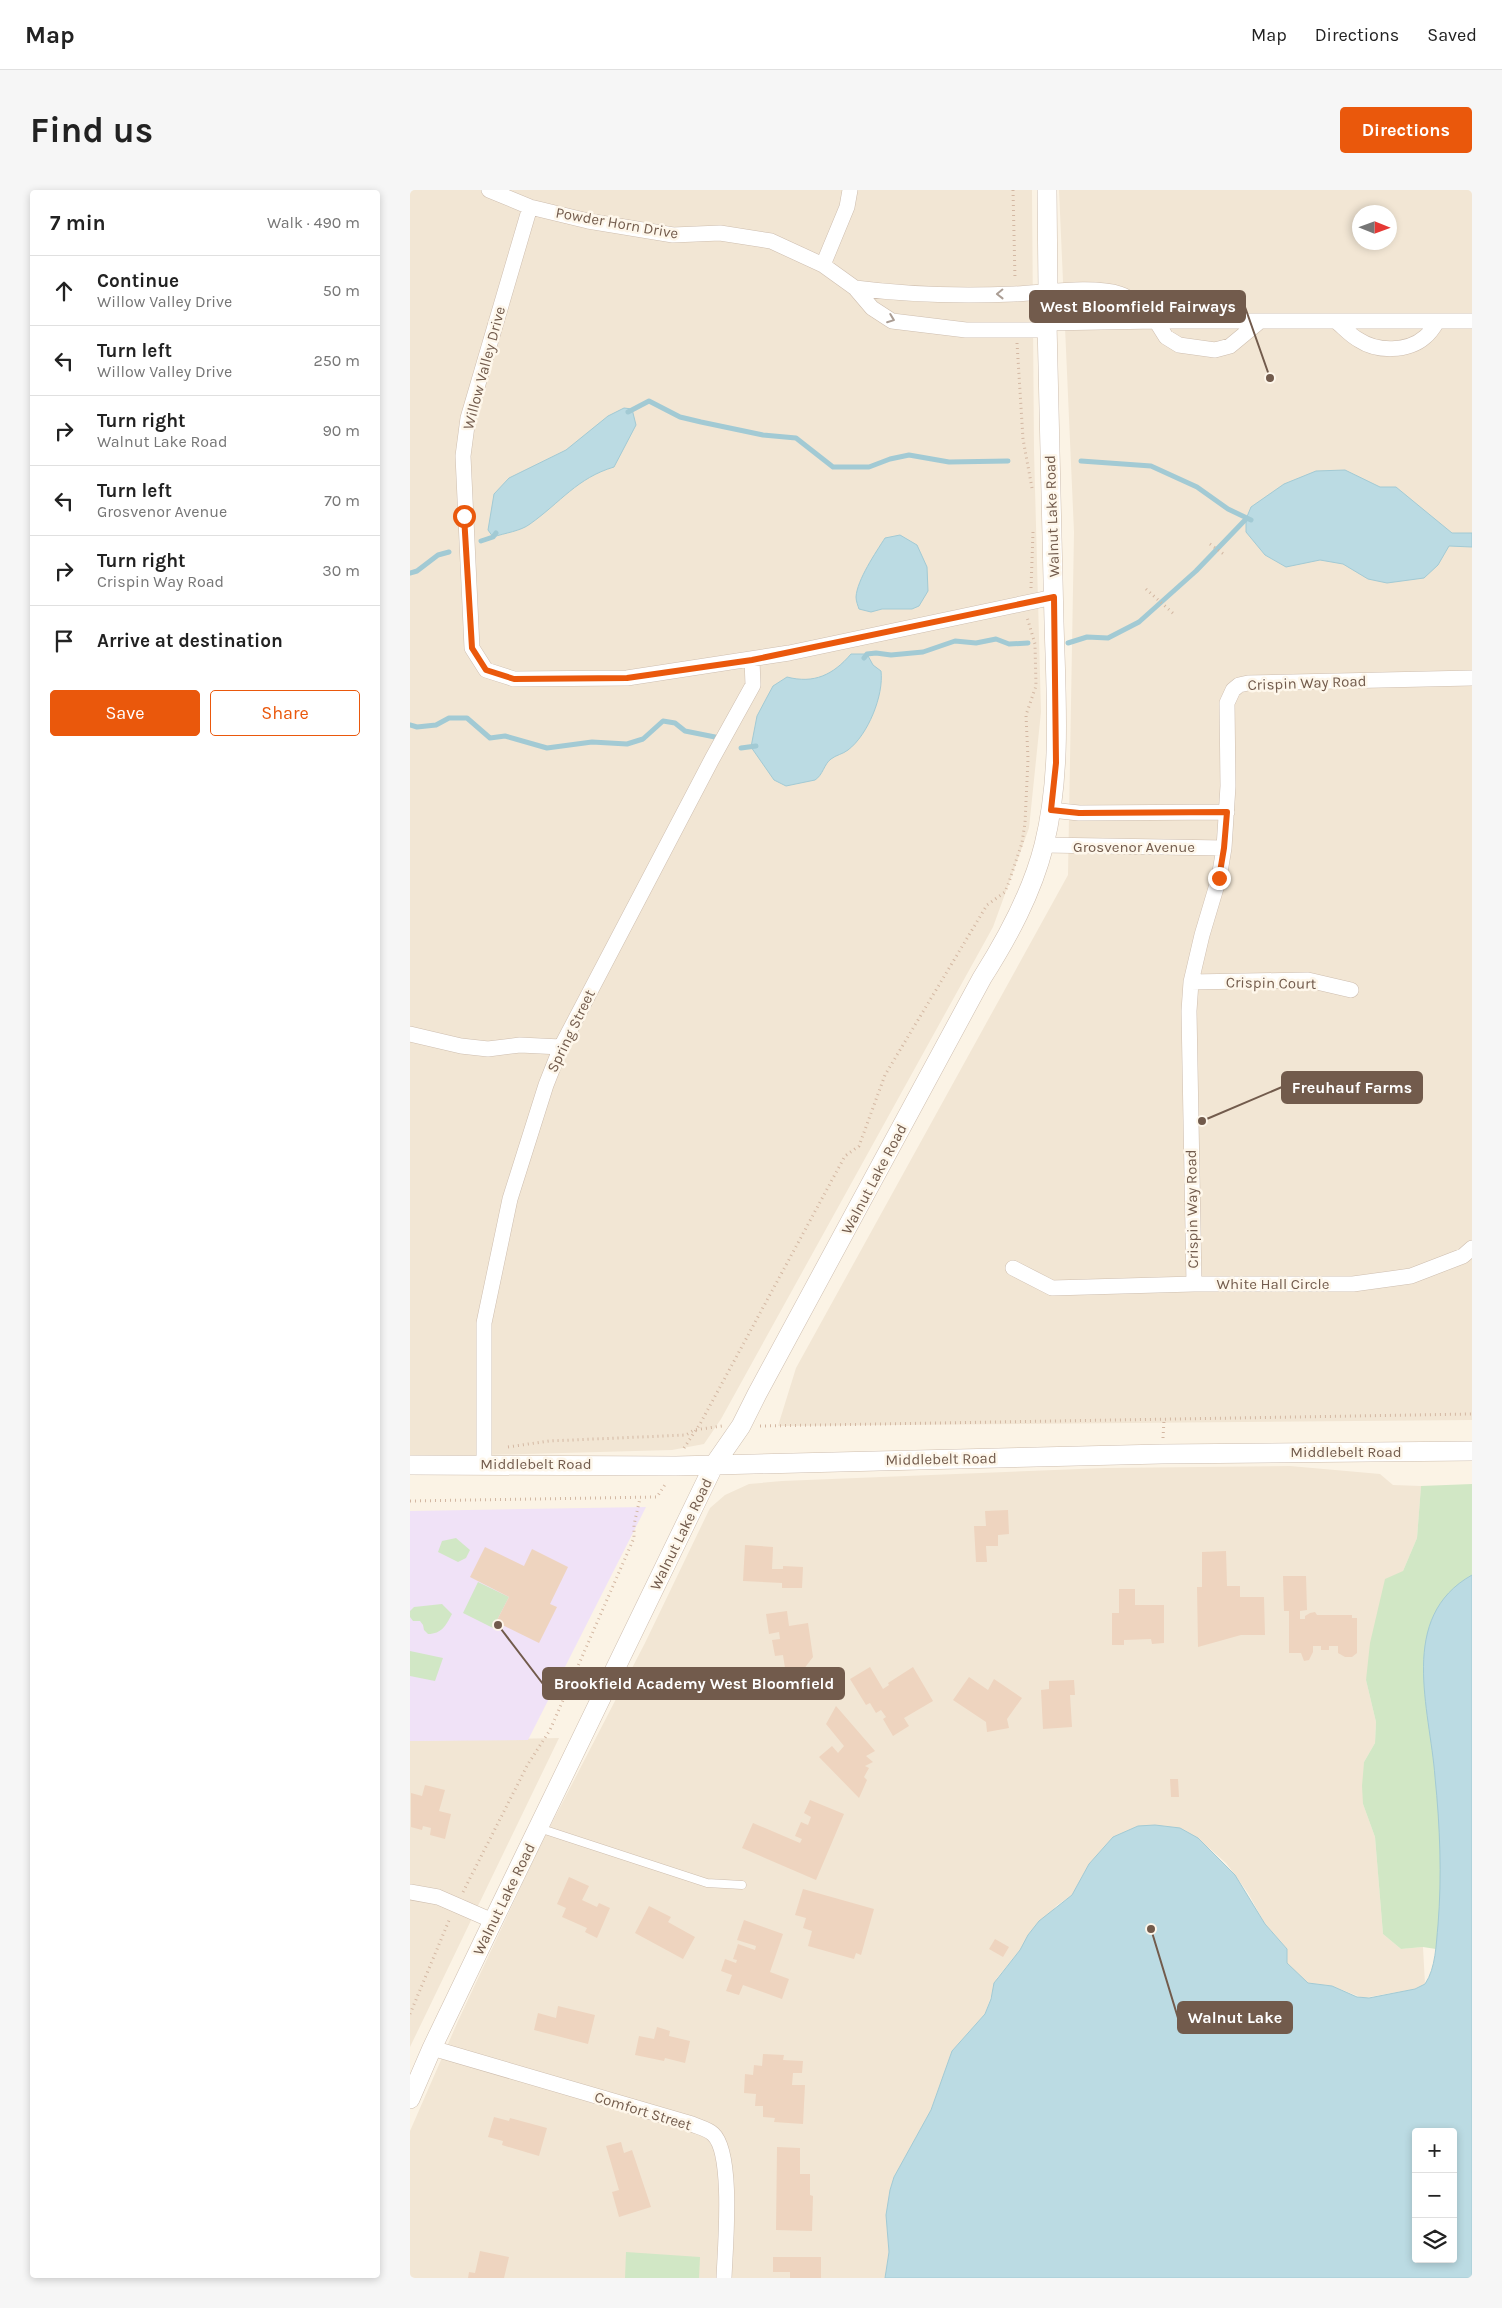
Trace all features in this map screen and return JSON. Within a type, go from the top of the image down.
[{"type":"street","name":"Powder Horn Drive","points":[[489,190],[530,207],[588,221],[673,235],[720,233],[771,240],[823,265],[855,288],[872,308],[892,321],[966,330],[1016,330],[1047,326],[1156,321],[1338,323],[1472,321]]},
{"type":"street","points":[[823,265],[847,208],[850,190]]},
{"type":"street","name":"Walnut Lake Road","points":[[410,2100],[432,2048],[714,1465],[741,1426],[982,978],[1000,949],[1026,898],[1044,845],[1051,810],[1056,763],[1047,326],[1047,190]]},
{"type":"street","name":"Willow Valley Drive","points":[[530,207],[468,418],[463,456],[472,648],[486,670],[514,679],[627,678],[752,660],[1054,597]]},
{"type":"street","name":"Powder Horn Drive","points":[[855,288],[900,294],[1016,294],[1048,291],[1099,291],[1120,294],[1156,321],[1166,337],[1179,345],[1215,350],[1230,346],[1258,322]]},
{"type":"street","points":[[1338,323],[1359,341],[1377,348],[1393,349],[1411,346],[1425,338],[1437,322]]},
{"type":"street","name":"Spring Street","points":[[484,1457],[484,1323],[510,1199],[546,1085],[561,1047],[752,685],[752,660]]},
{"type":"street","name":"Crispin Way Road","points":[[1194,1284],[1188,1011],[1202,935],[1219,878],[1224,848],[1227,812],[1227,703],[1233,690],[1239,685],[1472,678]]},
{"type":"street","points":[[1051,810],[1079,813],[1227,812]]},
{"type":"street","name":"Grosvenor Avenue","points":[[1044,845],[1224,848]]},
{"type":"street","name":"Crispin Court","points":[[1192,982],[1308,980],[1350,990]]},
{"type":"street","points":[[410,1034],[461,1046],[488,1049],[520,1044],[561,1047]]},
{"type":"street","name":"White Hall Circle","points":[[1013,1268],[1052,1288],[1194,1284],[1353,1284],[1411,1276],[1463,1256],[1472,1248]]},
{"type":"street","name":"Middlebelt Road","points":[[410,1465],[484,1457],[676,1466],[929,1458],[1472,1451]]},
{"type":"street","points":[[410,1892],[438,1897],[493,1921]]},
{"type":"street","name":"Comfort Street","points":[[432,2048],[692,2124],[713,2134],[723,2152],[726,2175],[724,2278]]},
{"type":"lane","points":[[539,1828],[707,1883],[742,1886]]},
{"type":"path","points":[[1012,190],[1016,294]]},
{"type":"path","points":[[1016,330],[1023,439],[1034,497]]},
{"type":"path","points":[[484,1457],[549,1441],[686,1435],[700,1424],[845,1156],[859,1146],[885,1075],[987,906],[1005,892],[1010,882],[1022,843],[1025,823],[1028,759],[1026,715],[1036,686],[1036,644],[1027,617],[1033,525]]},
{"type":"path","points":[[1210,544],[1225,555]]},
{"type":"path","points":[[1146,589],[1175,615]]},
{"type":"path","points":[[694,1430],[716,1426],[1472,1414]]},
{"type":"path","points":[[410,1501],[657,1497],[676,1466],[694,1430]]},
{"type":"path","points":[[410,2014],[456,1905],[515,1787],[550,1730],[634,1538],[634,1525],[640,1498]]},
{"type":"shaded area","points":[[410,190],[1032,190],[1034,451],[1041,712],[1029,828],[993,927],[721,1419],[704,1444],[672,1450],[410,1457]]},
{"type":"shaded area","points":[[1059,190],[1472,190],[1472,1420],[778,1426],[796,1368],[1068,875],[1074,532]]},
{"type":"shaded area","points":[[1290,1466],[1380,1474],[1393,1485],[1421,1486],[1417,1538],[1403,1571],[1366,1680],[1376,1722],[1375,1743],[1364,1762],[1363,1804],[1375,1837],[1383,1934],[1401,1949],[1423,1947],[1425,1984],[1415,1989],[1363,1998],[1332,1986],[1308,1983],[1291,1969],[1287,1963],[1287,1949],[1265,1924],[1248,1893],[1226,1863],[1186,1831],[1167,1826],[1138,1826],[1113,1837],[1089,1864],[1072,1895],[1056,1906],[997,1978],[985,2014],[952,2051],[931,2110],[894,2177],[890,2190],[886,2215],[889,2252],[885,2278],[410,2278],[410,2131],[458,2021],[541,1844],[645,1643],[710,1508],[725,1495],[749,1484],[782,1481],[1105,1468]]},
{"type":"shaded area","points":[[646,1507],[528,1740],[410,1741],[410,1511]]},
{"type":"shaded area","points":[[559,1738],[410,2047],[410,1741]]},
{"type":"green space","points":[[1472,1484],[1472,1938],[1436,1949],[1423,1947],[1401,1949],[1383,1934],[1375,1837],[1363,1804],[1364,1762],[1375,1743],[1376,1722],[1366,1680],[1370,1643],[1385,1579],[1403,1571],[1417,1538],[1421,1486]]},
{"type":"green space","points":[[456,1538],[470,1550],[466,1558],[458,1562],[438,1552],[442,1541]]},
{"type":"green space","points":[[478,1582],[509,1597],[493,1628],[463,1613]]},
{"type":"green space","points":[[442,1604],[452,1614],[440,1631],[433,1634],[428,1634],[420,1621],[413,1621],[410,1617],[410,1611],[414,1607]]},
{"type":"green space","points":[[410,1651],[443,1658],[435,1681],[410,1676]]},
{"type":"green space","points":[[626,2252],[700,2257],[699,2278],[625,2278]]},
{"type":"water","points":[[624,408],[632,409],[636,425],[614,467],[579,484],[526,526],[493,537],[488,530],[494,494],[509,478],[566,450],[608,416]]},
{"type":"water","points":[[1345,470],[1380,487],[1396,487],[1452,533],[1472,533],[1472,547],[1449,546],[1438,565],[1424,578],[1387,583],[1368,579],[1343,564],[1320,560],[1286,567],[1265,555],[1246,532],[1246,519],[1251,507],[1284,484],[1316,471]]},
{"type":"water","points":[[900,535],[917,545],[927,567],[928,591],[919,606],[912,609],[882,609],[871,612],[859,609],[856,599],[857,590],[868,566],[885,538]]},
{"type":"water","points":[[851,654],[867,654],[873,665],[881,671],[877,703],[862,735],[848,750],[829,761],[815,780],[786,786],[774,780],[751,747],[757,716],[773,686],[787,677],[806,679],[822,676],[837,667]]},
{"type":"water","points":[[1472,1575],[1472,2278],[885,2278],[889,2252],[886,2215],[890,2190],[894,2177],[931,2110],[952,2051],[985,2014],[991,1999],[994,1983],[1020,1950],[1028,1935],[1039,1921],[1072,1895],[1089,1864],[1113,1837],[1138,1826],[1155,1825],[1180,1828],[1198,1838],[1235,1875],[1265,1924],[1287,1949],[1287,1963],[1308,1983],[1332,1986],[1357,1997],[1369,1998],[1415,1989],[1425,1984],[1429,1978],[1435,1956],[1440,1870],[1437,1795],[1425,1694],[1424,1666],[1426,1639],[1434,1615],[1449,1593]]},
{"type":"building","points":[[1008,1510],[1009,1534],[998,1535],[998,1546],[986,1546],[987,1562],[976,1562],[974,1526],[986,1526],[985,1511]]},
{"type":"building","points":[[745,1545],[773,1547],[772,1569],[783,1569],[783,1566],[803,1567],[802,1588],[782,1588],[782,1583],[743,1581]]},
{"type":"building","points":[[485,1547],[524,1566],[532,1549],[568,1567],[550,1604],[557,1607],[539,1643],[496,1622],[509,1597],[470,1577]]},
{"type":"building","points":[[1226,1551],[1227,1586],[1240,1586],[1240,1597],[1264,1597],[1265,1635],[1241,1635],[1198,1647],[1197,1587],[1202,1587],[1202,1552]]},
{"type":"building","points":[[1283,1576],[1306,1576],[1307,1610],[1300,1611],[1300,1619],[1305,1619],[1305,1616],[1315,1612],[1317,1615],[1352,1615],[1352,1618],[1357,1618],[1357,1653],[1352,1657],[1345,1657],[1338,1653],[1338,1646],[1329,1646],[1329,1650],[1321,1650],[1321,1646],[1313,1646],[1313,1652],[1309,1660],[1304,1661],[1301,1653],[1289,1653],[1289,1611],[1284,1611]]},
{"type":"building","points":[[1119,1589],[1135,1589],[1135,1605],[1164,1605],[1164,1643],[1152,1644],[1151,1639],[1124,1640],[1124,1645],[1112,1645],[1112,1613],[1119,1613]]},
{"type":"building","points":[[787,1611],[789,1626],[808,1623],[813,1657],[797,1678],[785,1668],[783,1655],[775,1656],[772,1640],[780,1639],[779,1632],[769,1634],[766,1614]]},
{"type":"building","points":[[870,1667],[883,1689],[889,1685],[888,1683],[913,1667],[933,1701],[904,1718],[909,1726],[893,1736],[883,1719],[886,1717],[881,1710],[876,1713],[870,1703],[866,1705],[850,1679]]},
{"type":"building","points":[[969,1677],[988,1690],[994,1679],[1022,1698],[1007,1719],[1009,1728],[987,1732],[986,1722],[953,1700]]},
{"type":"building","points":[[1074,1680],[1075,1695],[1070,1695],[1072,1727],[1043,1729],[1041,1690],[1049,1689],[1049,1681]]},
{"type":"building","points":[[836,1706],[875,1751],[866,1756],[873,1762],[865,1766],[869,1768],[864,1777],[867,1780],[859,1798],[819,1757],[832,1746],[838,1753],[844,1746],[826,1724]]},
{"type":"building","points":[[1170,1779],[1178,1779],[1179,1797],[1171,1797]]},
{"type":"building","points":[[425,1785],[445,1790],[439,1811],[451,1814],[445,1839],[430,1835],[431,1828],[423,1826],[422,1830],[411,1827],[411,1793],[422,1796]]},
{"type":"building","points":[[810,1800],[844,1814],[816,1880],[742,1848],[753,1823],[800,1843],[802,1839],[795,1836],[801,1822],[808,1825],[811,1817],[804,1813]]},
{"type":"building","points":[[569,1877],[589,1886],[582,1900],[597,1907],[599,1903],[610,1908],[597,1938],[585,1932],[587,1928],[562,1917],[566,1908],[557,1904]]},
{"type":"building","points":[[803,1889],[874,1909],[861,1955],[856,1953],[854,1959],[808,1946],[812,1931],[803,1928],[806,1918],[795,1915]]},
{"type":"building","points":[[649,1906],[671,1917],[668,1922],[695,1937],[683,1959],[635,1933]]},
{"type":"building","points":[[744,1920],[783,1934],[770,1972],[789,1979],[782,1999],[743,1985],[739,1995],[726,1991],[732,1975],[721,1971],[725,1959],[736,1963],[737,1960],[733,1959],[738,1944],[755,1950],[756,1946],[737,1940]]},
{"type":"building","points":[[995,1939],[1009,1947],[1003,1957],[989,1949]]},
{"type":"building","points":[[558,2006],[595,2015],[588,2044],[534,2030],[538,2013],[556,2018]]},
{"type":"building","points":[[657,2027],[670,2031],[669,2036],[690,2041],[685,2063],[665,2058],[664,2061],[635,2055],[639,2036],[654,2039]]},
{"type":"building","points":[[763,2054],[784,2055],[783,2060],[803,2061],[802,2073],[793,2073],[792,2085],[805,2085],[803,2124],[774,2122],[775,2118],[763,2117],[763,2106],[755,2106],[756,2094],[744,2093],[745,2074],[753,2075],[754,2065],[762,2066]]},
{"type":"building","points":[[494,2117],[509,2121],[510,2118],[547,2128],[539,2156],[502,2145],[503,2141],[488,2137]]},
{"type":"building","points":[[621,2142],[624,2153],[632,2150],[651,2207],[619,2217],[612,2192],[619,2190],[606,2146]]},
{"type":"building","points":[[777,2147],[800,2148],[800,2174],[810,2174],[810,2195],[813,2196],[812,2231],[776,2230]]},
{"type":"building","points":[[480,2251],[509,2257],[504,2278],[468,2278],[469,2272],[475,2273]]},
{"type":"building","points":[[773,2257],[821,2257],[821,2278],[790,2278],[790,2272],[773,2272]]},
{"type":"waterway","points":[[628,412],[649,401],[680,417],[763,435],[796,438],[833,467],[869,467],[890,459],[909,455],[949,462],[1008,461]]},
{"type":"waterway","points":[[1081,461],[1151,466],[1197,487],[1228,509],[1251,520]]},
{"type":"waterway","points":[[1068,643],[1087,637],[1108,638],[1139,622],[1196,571],[1246,519]]},
{"type":"waterway","points":[[481,541],[493,537],[496,533]]},
{"type":"waterway","points":[[410,573],[417,571],[438,555],[449,552]]},
{"type":"waterway","points":[[864,658],[867,654],[876,653],[891,655],[923,652],[955,641],[976,643],[996,639],[1009,644],[1028,643]]},
{"type":"waterway","points":[[410,725],[417,727],[436,725],[449,718],[467,718],[490,738],[505,736],[547,748],[592,742],[627,744],[643,739],[663,721],[675,723],[685,731],[715,737]]},
{"type":"waterway","points":[[741,748],[756,746]]},
{"type":"place","name":"West Bloomfield Fairways","points":[[1270,378]]},
{"type":"place","name":"Freuhauf Farms","points":[[1202,1121]]},
{"type":"place","name":"Brookfield Academy West Bloomfield","points":[[498,1625]]},
{"type":"place","name":"Walnut Lake","points":[[1151,1929]]},
{"type":"route","points":[[464,516],[472,648],[486,670],[514,679],[627,678],[752,660],[1054,597],[1056,763],[1051,810],[1079,813],[1227,812],[1219,878]]}]
